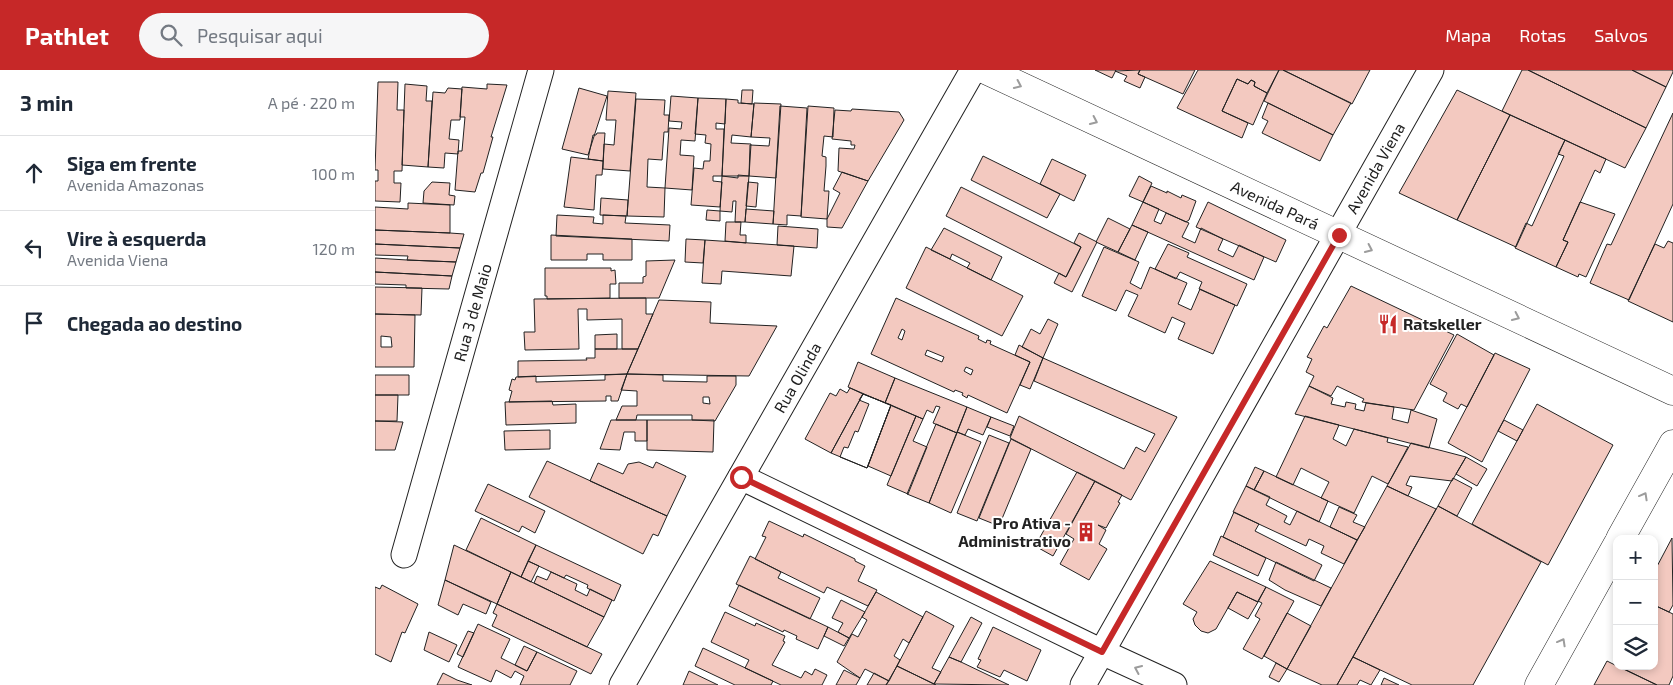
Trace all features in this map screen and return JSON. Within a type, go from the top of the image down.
[{"type":"street","name":"Rua 3 de Maio","points":[[405,555],[541,70]]},
{"type":"street","name":"Rua Olinda","points":[[622,685],[973,70]]},
{"type":"street","name":"Avenida Pará","points":[[986,70],[1673,391]]},
{"type":"street","name":"Avenida Viena","points":[[1083,685],[1431,70]]},
{"type":"street","points":[[1622,535],[1673,444]]},
{"type":"street","points":[[741,477],[1174,685]]},
{"type":"street","points":[[1539,685],[1613,551]]},
{"type":"building","points":[[1095,70],[1116,70],[1112,78]]},
{"type":"building","points":[[1140,70],[1138,74],[1145,77],[1140,88],[1124,81],[1127,76],[1115,71]]},
{"type":"building","points":[[1140,70],[1195,70],[1183,94],[1138,74]]},
{"type":"building","points":[[1198,70],[1279,70],[1267,93],[1254,86],[1255,82],[1251,80],[1248,84],[1237,79],[1222,111],[1248,123],[1242,138],[1177,108]]},
{"type":"building","points":[[1279,70],[1283,70],[1351,103],[1333,135],[1264,101]]},
{"type":"building","points":[[1283,70],[1370,70],[1352,104]]},
{"type":"building","points":[[1522,70],[1528,70],[1646,128],[1625,168],[1502,111]]},
{"type":"building","points":[[1528,70],[1632,70],[1666,87],[1646,128]]},
{"type":"building","points":[[1632,70],[1673,70],[1673,72],[1666,87]]},
{"type":"building","points":[[1237,79],[1248,84],[1251,80],[1255,82],[1254,86],[1267,93],[1253,125],[1222,111]]},
{"type":"building","points":[[378,82],[398,82],[397,110],[404,110],[402,171],[394,171],[394,183],[401,183],[400,202],[375,201],[375,181],[378,181],[378,170],[375,170]]},
{"type":"building","points":[[405,84],[427,86],[426,101],[432,101],[428,167],[402,165]]},
{"type":"building","points":[[487,84],[507,85],[491,137],[493,137],[483,173],[481,173],[475,192],[455,190],[458,151],[462,151],[465,117],[460,117],[462,87],[487,89]]},
{"type":"building","points":[[448,88],[462,89],[460,120],[451,120],[449,139],[459,140],[458,154],[445,153],[444,168],[428,167],[433,92],[445,93]]},
{"type":"building","points":[[579,88],[607,96],[588,155],[562,149]]},
{"type":"building","points":[[742,90],[753,90],[752,104],[741,103]]},
{"type":"building","points":[[1457,90],[1510,115],[1457,220],[1399,193]]},
{"type":"building","points":[[608,91],[636,93],[630,171],[603,169],[604,144],[614,145],[616,120],[606,120]]},
{"type":"building","points":[[671,96],[698,98],[695,141],[681,140],[680,155],[694,156],[692,190],[665,188],[669,128],[681,129],[682,122],[669,121]]},
{"type":"building","points":[[698,98],[726,99],[725,124],[716,123],[716,129],[724,129],[722,176],[713,176],[713,181],[722,182],[720,207],[691,205],[694,168],[703,169],[704,161],[710,161],[711,144],[705,143],[706,135],[695,134]]},
{"type":"building","points":[[636,99],[665,100],[664,115],[669,115],[668,132],[664,132],[662,160],[648,159],[647,187],[665,188],[664,217],[627,216]]},
{"type":"building","points":[[726,99],[738,100],[738,103],[754,104],[751,137],[732,135],[731,143],[751,144],[749,176],[722,176]]},
{"type":"building","points":[[754,103],[781,104],[776,178],[749,176],[750,145],[769,146],[770,138],[751,137]]},
{"type":"building","points":[[1268,103],[1333,135],[1320,161],[1262,133],[1268,121],[1262,118]]},
{"type":"building","points":[[780,106],[807,108],[801,216],[787,215],[787,225],[773,224]]},
{"type":"building","points":[[808,106],[834,108],[833,137],[824,136],[822,156],[826,157],[824,191],[829,191],[827,219],[801,217]]},
{"type":"building","points":[[852,109],[899,112],[904,120],[868,181],[838,171],[839,148],[854,149],[855,145],[851,145],[851,141],[832,139],[835,110],[851,111]]},
{"type":"building","points":[[1673,113],[1673,204],[1629,300],[1590,283],[1607,244],[1611,245]]},
{"type":"building","points":[[1510,115],[1565,140],[1516,247],[1457,220]]},
{"type":"building","points":[[605,133],[603,161],[588,159],[593,135]]},
{"type":"building","points":[[1565,140],[1606,159],[1600,173],[1595,170],[1563,240],[1568,242],[1556,267],[1515,248],[1526,223],[1532,226],[1564,156],[1558,154]]},
{"type":"building","points":[[983,156],[1060,194],[1047,218],[971,180]]},
{"type":"building","points":[[571,157],[603,161],[602,175],[596,175],[594,210],[564,207]]},
{"type":"building","points":[[1052,159],[1086,175],[1074,201],[1040,184]]},
{"type":"building","points":[[842,172],[868,181],[842,228],[827,227],[827,219],[840,193],[833,189]]},
{"type":"building","points":[[738,175],[749,176],[745,222],[735,222],[736,201],[733,201],[732,212],[720,211],[722,176],[738,178]]},
{"type":"building","points":[[1139,176],[1152,183],[1143,202],[1129,196]]},
{"type":"building","points":[[432,182],[450,183],[449,195],[455,196],[454,205],[423,203],[424,191]]},
{"type":"building","points":[[748,182],[758,183],[756,207],[746,206]]},
{"type":"building","points":[[1151,186],[1181,198],[1182,195],[1196,201],[1189,220],[1186,222],[1143,202]]},
{"type":"building","points":[[961,187],[1081,247],[1066,277],[946,216]]},
{"type":"building","points":[[601,198],[628,200],[627,216],[600,215]]},
{"type":"building","points":[[1143,202],[1159,209],[1154,221],[1161,224],[1166,213],[1189,223],[1182,237],[1195,243],[1201,228],[1223,239],[1218,250],[1233,257],[1239,245],[1264,257],[1254,280],[1132,225]]},
{"type":"building","points":[[1208,202],[1286,240],[1276,262],[1196,227]]},
{"type":"building","points":[[1580,202],[1615,214],[1586,277],[1579,274],[1578,277],[1556,267],[1568,242],[1563,240]]},
{"type":"building","points":[[408,203],[450,205],[450,233],[375,230],[375,207],[408,209]]},
{"type":"building","points":[[746,209],[774,211],[773,224],[745,222]]},
{"type":"building","points":[[707,210],[720,211],[720,221],[706,220]]},
{"type":"building","points":[[557,215],[594,217],[593,223],[603,224],[603,215],[626,216],[625,223],[670,225],[669,241],[556,236]]},
{"type":"building","points":[[1108,218],[1130,229],[1118,252],[1096,242]]},
{"type":"building","points":[[726,222],[741,222],[740,235],[746,235],[746,243],[725,241]]},
{"type":"building","points":[[1132,225],[1148,232],[1135,260],[1118,252]]},
{"type":"building","points":[[778,226],[818,229],[817,248],[777,245]]},
{"type":"building","points":[[944,228],[1002,257],[991,280],[967,268],[970,263],[952,254],[950,259],[931,250]]},
{"type":"building","points":[[375,230],[464,234],[460,248],[375,244]]},
{"type":"building","points":[[1079,233],[1097,242],[1072,292],[1054,283],[1059,273],[1066,277],[1081,247],[1074,243]]},
{"type":"building","points":[[551,235],[632,239],[632,260],[603,260],[603,254],[587,254],[587,260],[551,260]]},
{"type":"building","points":[[686,239],[705,240],[703,263],[685,262]]},
{"type":"building","points":[[705,240],[794,246],[791,276],[722,271],[721,284],[702,283]]},
{"type":"building","points":[[1668,241],[1673,243],[1673,322],[1628,301],[1655,244],[1664,248]]},
{"type":"building","points":[[375,244],[460,248],[456,262],[407,260],[408,256],[375,255]]},
{"type":"building","points":[[1168,244],[1189,253],[1187,257],[1247,284],[1237,306],[1199,289],[1202,282],[1180,272],[1176,279],[1155,269]]},
{"type":"building","points":[[926,247],[1023,296],[1002,336],[906,288]]},
{"type":"building","points":[[1104,247],[1139,262],[1130,283],[1141,289],[1150,267],[1187,283],[1178,304],[1191,310],[1200,289],[1235,305],[1213,354],[1178,339],[1185,323],[1172,317],[1165,333],[1128,316],[1138,295],[1126,290],[1116,311],[1082,296]]},
{"type":"building","points":[[375,258],[456,262],[452,276],[375,272]]},
{"type":"building","points":[[675,260],[659,298],[619,298],[619,283],[643,283],[643,277],[646,276],[646,261]]},
{"type":"building","points":[[545,268],[611,268],[611,271],[615,270],[616,284],[610,284],[610,298],[547,299],[547,296],[545,296]]},
{"type":"building","points":[[375,272],[452,276],[449,289],[406,288],[406,285],[375,284]]},
{"type":"building","points":[[1351,286],[1454,335],[1414,410],[1362,402],[1364,399],[1337,386],[1331,396],[1309,386],[1314,376],[1306,372],[1312,359],[1307,357],[1324,326],[1327,328]]},
{"type":"building","points":[[375,287],[422,288],[421,315],[375,314]]},
{"type":"building","points":[[646,298],[646,314],[653,314],[638,349],[622,349],[622,319],[587,320],[587,309],[578,309],[579,349],[525,350],[524,332],[535,332],[534,299]]},
{"type":"building","points":[[896,298],[979,336],[978,339],[986,343],[987,340],[991,341],[990,344],[1030,362],[1007,413],[968,395],[967,398],[962,395],[963,393],[955,390],[954,392],[871,354]],"holes":[[[902,329],[905,331],[902,340],[898,338]],[[927,350],[944,357],[942,362],[925,355]],[[966,367],[973,370],[971,375],[964,371]]]},
{"type":"building","points":[[659,300],[711,302],[710,323],[777,326],[749,376],[627,374]]},
{"type":"building","points":[[375,314],[415,315],[414,367],[375,367]],"holes":[[[381,336],[391,337],[392,347],[381,347]]]},
{"type":"building","points":[[1048,319],[1058,324],[1043,358],[1022,347],[1031,329],[1040,334]]},
{"type":"building","points":[[617,334],[617,349],[595,349],[595,335]]},
{"type":"building","points":[[1457,334],[1494,355],[1467,407],[1461,404],[1458,409],[1443,401],[1447,393],[1430,384]]},
{"type":"building","points":[[1019,345],[1043,358],[1030,389],[1020,385],[1030,362],[1015,355]]},
{"type":"building","points":[[595,349],[638,349],[627,374],[518,377],[518,361],[587,360],[586,358],[595,358]]},
{"type":"building","points":[[1495,353],[1530,369],[1482,462],[1448,443]]},
{"type":"building","points":[[1043,358],[1177,417],[1131,500],[1010,438],[1019,416],[1124,469],[1136,447],[1145,452],[1155,434],[1034,381]]},
{"type":"building","points":[[858,362],[895,378],[885,403],[848,387]]},
{"type":"building","points":[[627,374],[663,375],[663,381],[707,382],[707,376],[736,376],[736,385],[715,421],[692,420],[692,415],[637,415],[636,420],[616,420],[622,406],[637,406],[637,391],[621,390]],"holes":[[[703,397],[709,397],[710,404],[703,403]]]},
{"type":"building","points":[[627,374],[618,401],[611,401],[611,396],[606,396],[606,401],[509,402],[512,391],[509,390],[512,379],[515,380],[516,377],[536,376],[536,382],[605,380],[605,375]]},
{"type":"building","points":[[375,375],[409,375],[409,395],[375,395]]},
{"type":"building","points":[[895,378],[967,407],[957,433],[933,423],[940,407],[936,406],[933,413],[927,410],[923,419],[885,403]]},
{"type":"building","points":[[1309,386],[1333,398],[1331,404],[1345,407],[1346,402],[1356,404],[1355,409],[1364,411],[1366,403],[1394,407],[1392,419],[1408,423],[1411,410],[1437,419],[1429,448],[1295,414]]},
{"type":"building","points":[[850,388],[863,394],[831,453],[805,439],[830,393],[836,396],[840,389],[847,393]]},
{"type":"building","points":[[863,394],[891,405],[867,468],[840,457],[844,447],[848,448],[855,431],[858,432],[869,404],[859,400]]},
{"type":"building","points":[[863,394],[891,405],[867,468],[831,453]]},
{"type":"building","points":[[375,395],[398,395],[397,421],[375,421]]},
{"type":"building","points":[[552,401],[553,405],[576,404],[576,423],[506,425],[505,402]]},
{"type":"building","points":[[1537,404],[1613,445],[1548,565],[1472,524]]},
{"type":"building","points":[[891,405],[916,416],[891,476],[868,466]]},
{"type":"building","points":[[967,407],[991,417],[983,435],[968,429],[965,435],[957,432]]},
{"type":"building","points":[[916,416],[923,419],[913,441],[927,447],[908,494],[887,485]]},
{"type":"building","points":[[1305,416],[1339,425],[1333,439],[1346,446],[1354,429],[1388,438],[1387,442],[1408,447],[1388,484],[1372,476],[1354,513],[1321,498],[1329,482],[1301,468],[1293,485],[1276,477]]},
{"type":"building","points":[[991,417],[1014,426],[1010,436],[987,427]]},
{"type":"building","points":[[611,420],[647,420],[647,441],[635,441],[635,432],[624,432],[620,450],[600,449]]},
{"type":"building","points":[[647,420],[714,420],[713,452],[647,450]]},
{"type":"building","points":[[1504,420],[1523,430],[1517,441],[1498,431]]},
{"type":"building","points":[[375,421],[403,422],[395,450],[375,450]]},
{"type":"building","points":[[936,424],[957,433],[929,503],[907,494]]},
{"type":"building","points":[[550,430],[550,449],[505,450],[504,431]]},
{"type":"building","points":[[957,432],[981,442],[951,513],[929,503]]},
{"type":"building","points":[[989,435],[1009,443],[977,521],[957,513]]},
{"type":"building","points":[[1011,439],[1031,449],[999,526],[979,518]]},
{"type":"building","points":[[1411,443],[1466,457],[1452,481],[1410,476],[1406,485],[1412,487],[1408,496],[1387,486]]},
{"type":"building","points":[[1466,457],[1487,469],[1477,486],[1456,474]]},
{"type":"building","points":[[547,461],[667,516],[658,536],[653,534],[643,554],[529,497]]},
{"type":"building","points":[[639,462],[653,468],[656,462],[686,476],[667,516],[590,481],[598,463],[623,474],[628,464]]},
{"type":"building","points":[[1255,467],[1264,471],[1254,490],[1246,486]]},
{"type":"building","points":[[1264,471],[1328,501],[1319,522],[1254,490]]},
{"type":"building","points":[[1077,472],[1095,481],[1053,556],[1035,546]]},
{"type":"building","points":[[1453,478],[1472,488],[1457,516],[1438,506]]},
{"type":"building","name":"Pro Ativa - Administrativo","points":[[1095,481],[1122,495],[1118,502],[1120,503],[1106,528],[1098,525],[1106,530],[1099,544],[1107,549],[1089,580],[1060,564],[1074,539],[1066,534]]},
{"type":"building","points":[[488,484],[545,511],[535,533],[522,526],[519,532],[475,511]]},
{"type":"building","points":[[1246,486],[1270,497],[1266,505],[1287,516],[1284,522],[1290,525],[1297,511],[1357,540],[1344,564],[1321,553],[1324,546],[1309,539],[1306,546],[1233,512]]},
{"type":"building","points":[[1387,486],[1436,509],[1337,685],[1322,685],[1287,669]]},
{"type":"building","points":[[1438,506],[1541,562],[1473,685],[1412,685],[1353,657]]},
{"type":"building","points":[[1339,507],[1357,515],[1353,522],[1365,527],[1357,540],[1330,527]]},
{"type":"building","points":[[1234,512],[1259,524],[1255,531],[1322,565],[1314,581],[1223,537]]},
{"type":"building","points":[[481,518],[536,545],[521,577],[466,550]]},
{"type":"building","points":[[769,521],[803,537],[804,534],[855,559],[855,561],[865,566],[858,581],[877,590],[868,606],[827,587],[824,593],[755,559],[766,537],[762,536]]},
{"type":"building","points":[[1221,536],[1266,558],[1258,576],[1213,555]]},
{"type":"building","points":[[1672,538],[1673,605],[1669,612],[1658,607],[1658,564]]},
{"type":"building","points":[[454,545],[511,572],[497,604],[445,580]]},
{"type":"building","points":[[536,545],[621,585],[614,601],[587,588],[588,585],[566,575],[564,578],[528,561]]},
{"type":"building","points":[[750,556],[781,572],[778,578],[820,598],[810,619],[736,584]]},
{"type":"building","points":[[528,561],[539,566],[531,582],[521,577]]},
{"type":"building","points":[[1210,561],[1266,587],[1258,602],[1237,592],[1216,629],[1208,633],[1201,631],[1195,625],[1193,619],[1197,612],[1183,604]]},
{"type":"building","points":[[1276,562],[1331,588],[1321,606],[1285,590],[1269,580]]},
{"type":"building","points":[[511,572],[604,617],[587,647],[497,604]]},
{"type":"building","points":[[551,572],[577,584],[575,590],[587,596],[590,589],[612,600],[604,617],[534,583],[537,576],[547,580]]},
{"type":"building","points":[[445,580],[491,602],[486,614],[463,604],[458,615],[438,605]]},
{"type":"building","points":[[382,585],[418,604],[405,633],[402,632],[391,662],[375,654],[375,587],[380,589]]},
{"type":"building","points":[[739,585],[828,627],[818,649],[796,639],[797,636],[784,630],[783,632],[729,606]]},
{"type":"building","points":[[1266,587],[1294,601],[1262,659],[1243,649],[1260,619],[1255,616],[1262,603],[1258,601]]},
{"type":"building","points":[[876,592],[923,617],[909,643],[903,639],[894,656],[900,660],[889,681],[865,669],[860,678],[837,662],[852,634],[858,637],[867,620],[862,617]]},
{"type":"building","points":[[1237,592],[1258,602],[1248,619],[1228,608]]},
{"type":"building","points":[[841,600],[865,612],[849,638],[838,632],[843,623],[832,618]]},
{"type":"building","points":[[497,604],[602,654],[591,674],[492,626],[497,615],[493,613]]},
{"type":"building","points":[[1658,607],[1673,614],[1673,676],[1669,685],[1657,685],[1626,670],[1658,670]]},
{"type":"building","points":[[926,611],[954,626],[932,668],[941,672],[934,684],[897,666]]},
{"type":"building","points":[[725,612],[755,626],[756,623],[785,636],[783,641],[785,642],[772,665],[801,678],[805,671],[812,675],[815,669],[827,675],[822,685],[781,685],[745,668],[749,660],[711,642]]},
{"type":"building","points":[[1287,613],[1311,626],[1287,669],[1264,656]]},
{"type":"building","points":[[971,617],[982,623],[961,662],[949,657]]},
{"type":"building","points":[[478,624],[510,639],[501,658],[527,671],[537,652],[577,671],[570,685],[520,685],[524,676],[515,671],[511,678],[496,670],[491,682],[458,667]]},
{"type":"building","points":[[828,627],[849,638],[844,646],[824,636]]},
{"type":"building","points":[[993,627],[1041,650],[1027,681],[1004,670],[1000,677],[977,667],[981,660],[978,659]]},
{"type":"building","points":[[468,631],[474,633],[463,657],[457,654]]},
{"type":"building","points":[[429,632],[457,645],[449,662],[424,650]]},
{"type":"building","points":[[524,646],[537,652],[527,671],[515,665]]},
{"type":"building","points":[[703,648],[773,681],[771,685],[735,685],[695,666]]},
{"type":"building","points":[[949,657],[961,662],[1009,685],[934,684]]},
{"type":"building","points":[[1353,657],[1380,670],[1371,685],[1360,680],[1357,685],[1337,685]]},
{"type":"building","points":[[1607,661],[1613,664],[1613,670],[1625,670],[1657,685],[1594,685]]},
{"type":"building","points":[[1276,663],[1287,669],[1279,682],[1269,677]]},
{"type":"building","points":[[897,666],[934,684],[936,685],[886,685]]},
{"type":"building","points":[[844,670],[860,678],[856,685],[836,685]]},
{"type":"building","points":[[689,671],[718,685],[683,685]]},
{"type":"building","points":[[443,673],[457,680],[472,685],[437,685]]},
{"type":"building","points":[[874,673],[889,681],[886,685],[867,685]]},
{"type":"building","points":[[1384,678],[1399,685],[1381,685]]},
{"type":"place","name":"Ratskeller","points":[[1388,324]]},
{"type":"place","name":"Pro Ativa - Administrativo","points":[[1086,532]]},
{"type":"route","points":[[741,477],[1102,652],[1339,235]]}]
